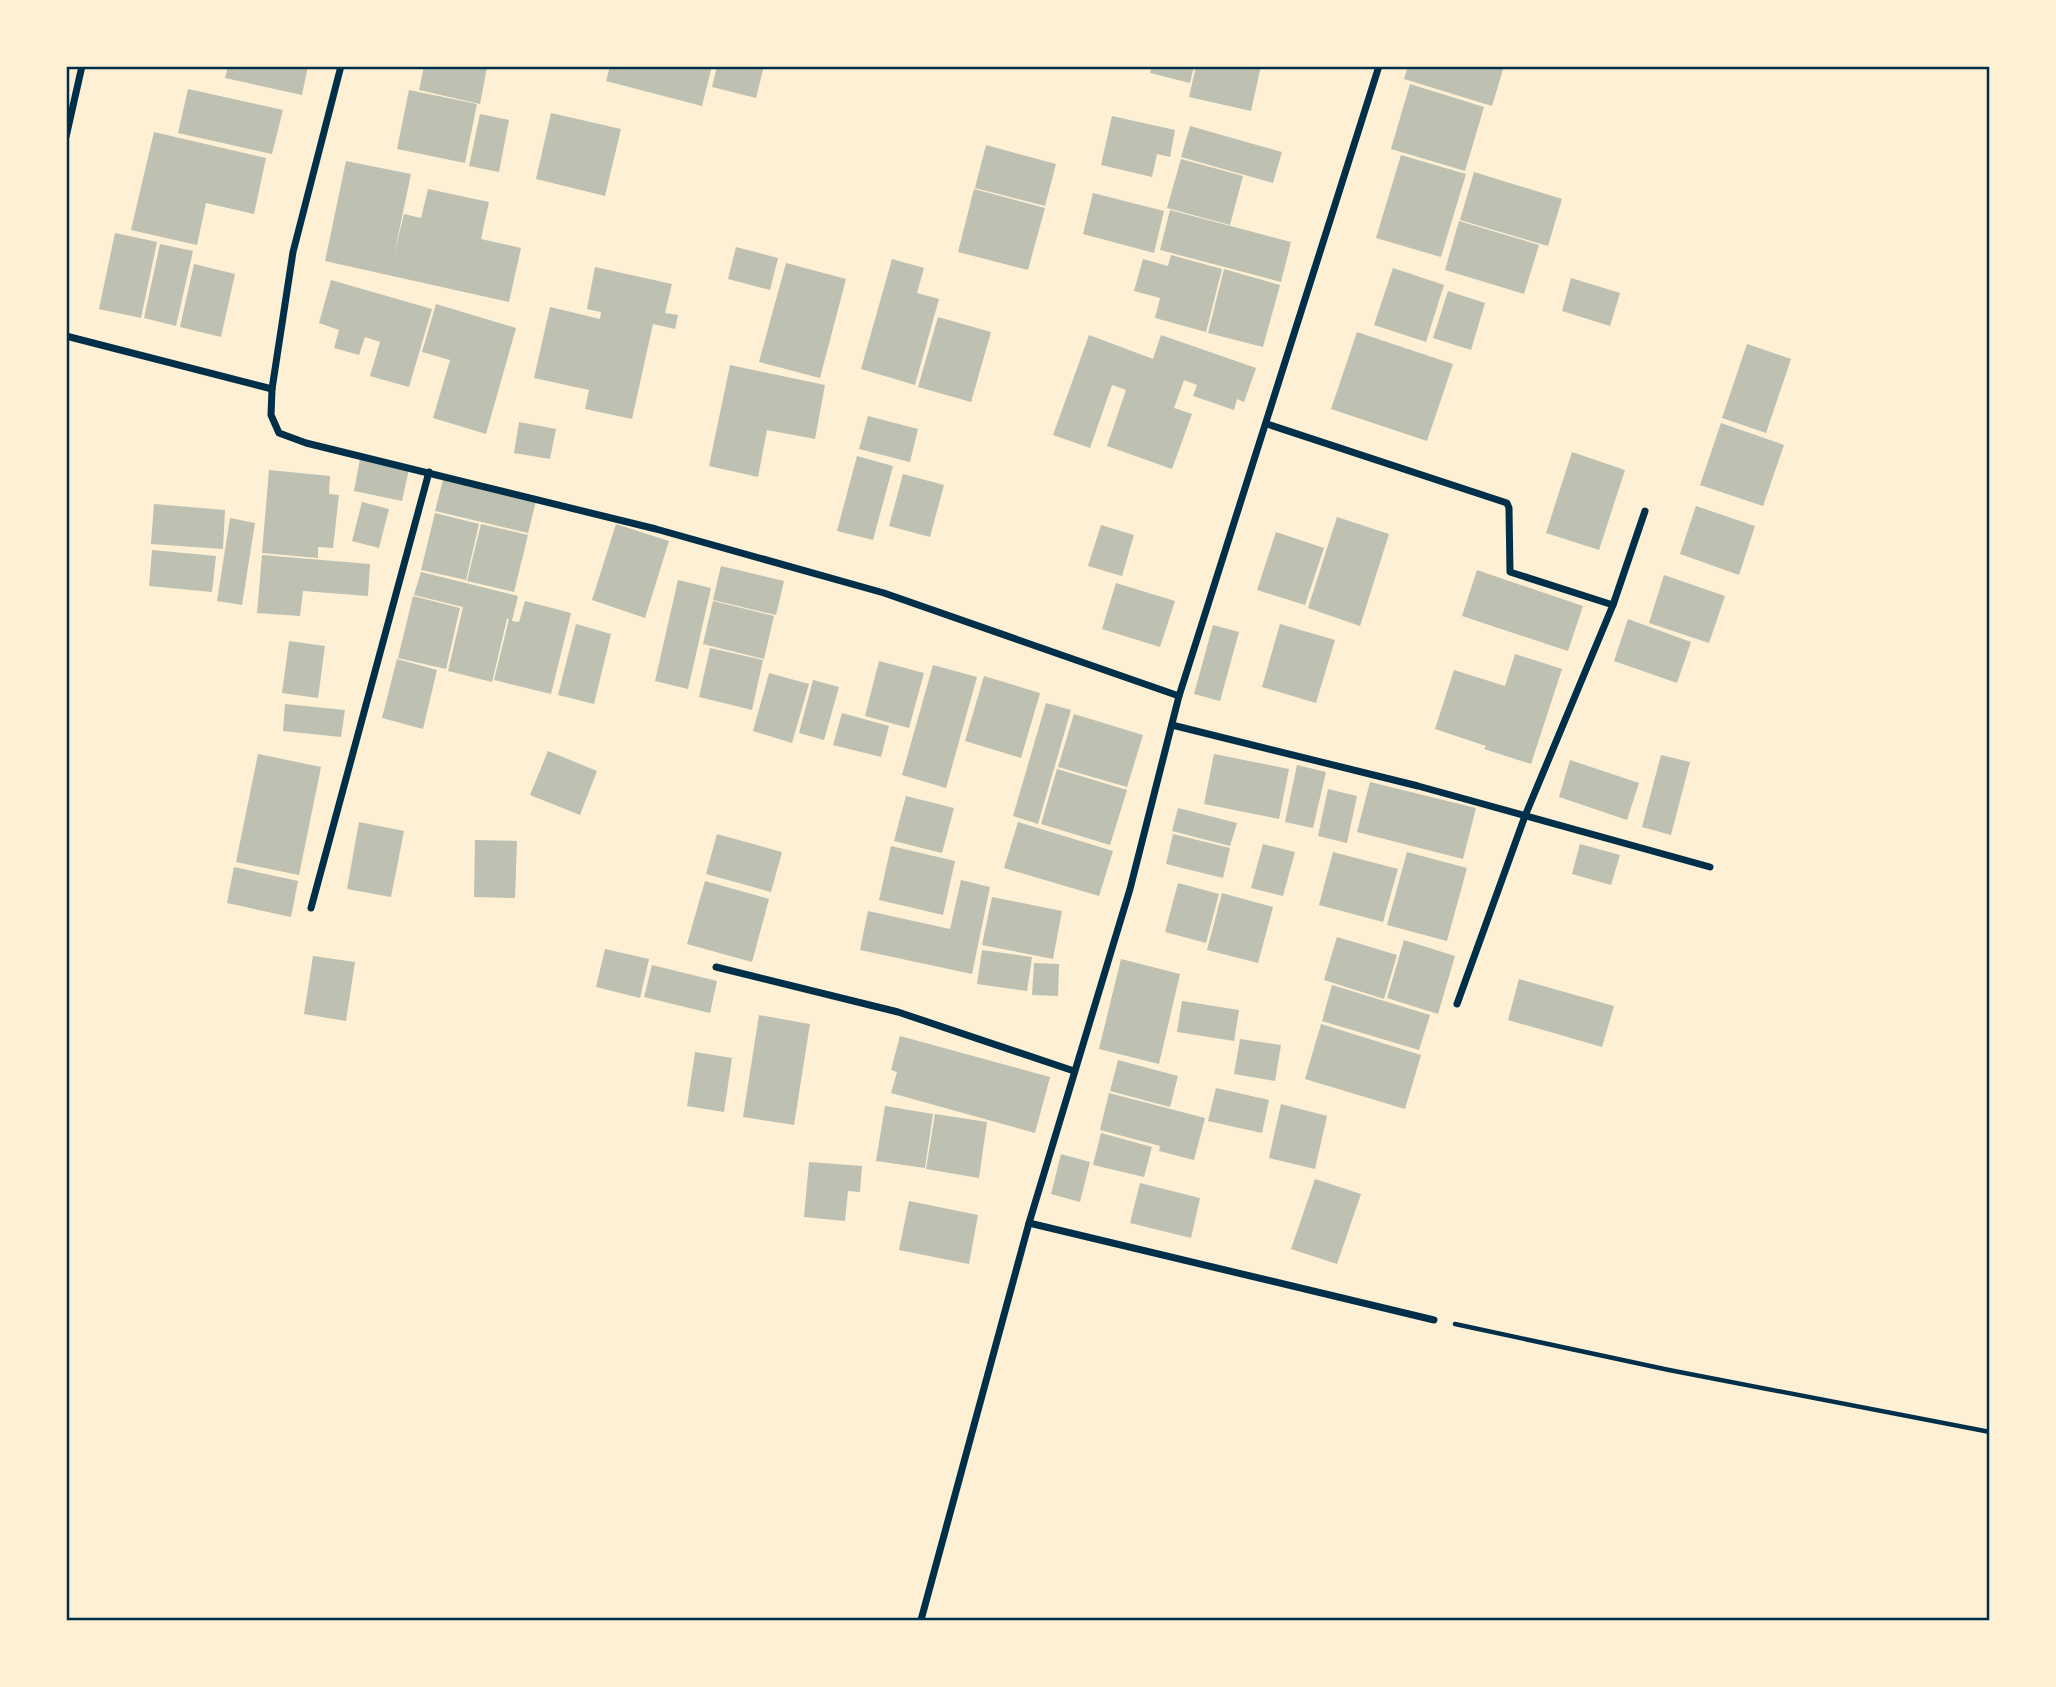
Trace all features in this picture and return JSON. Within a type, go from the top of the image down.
[{"type":"street","points":[[66,137],[82,66]]},
{"type":"street","points":[[341,66],[293,251],[272,389],[271,415],[279,433],[306,443],[656,529],[884,593],[1179,696]]},
{"type":"street","points":[[921,1620],[1030,1223],[1130,889],[1179,696],[1379,66]]},
{"type":"street","points":[[66,336],[272,389]]},
{"type":"street","points":[[1267,424],[1507,503],[1510,572],[1613,605]]},
{"type":"street","points":[[311,908],[429,472]]},
{"type":"street","points":[[1457,1004],[1525,816],[1613,605],[1644,511]]},
{"type":"street","points":[[1172,725],[1418,786],[1710,867]]},
{"type":"street","points":[[716,967],[898,1013],[1074,1071]]},
{"type":"street","points":[[1030,1223],[1434,1320]]},
{"type":"path","points":[[1434,1320],[1669,1370],[1990,1432]]},
{"type":"building","points":[[228,66],[308,66],[302,95],[225,78]]},
{"type":"building","points":[[424,66],[487,67],[480,104],[419,90]]},
{"type":"building","points":[[610,66],[712,66],[702,106],[606,81]]},
{"type":"building","points":[[717,66],[764,66],[756,98],[712,87]]},
{"type":"building","points":[[1152,66],[1194,66],[1190,83],[1150,73]]},
{"type":"building","points":[[1196,66],[1261,66],[1251,111],[1189,97]]},
{"type":"building","points":[[1408,66],[1504,66],[1492,106],[1404,79]]},
{"type":"building","points":[[1410,84],[1484,107],[1465,171],[1391,149]]},
{"type":"building","points":[[188,89],[283,110],[272,154],[178,133]]},
{"type":"building","points":[[409,90],[477,104],[465,163],[397,149]]},
{"type":"building","points":[[551,113],[621,129],[605,196],[536,179]]},
{"type":"building","points":[[480,114],[509,120],[499,172],[469,166]]},
{"type":"building","points":[[1112,116],[1175,130],[1170,157],[1157,154],[1152,177],[1101,165]]},
{"type":"building","points":[[1190,126],[1282,152],[1273,183],[1181,157]]},
{"type":"building","points":[[154,132],[266,158],[254,214],[206,203],[197,245],[131,230]]},
{"type":"building","points":[[986,145],[1056,164],[1045,206],[975,188]]},
{"type":"building","points":[[1401,155],[1466,174],[1441,257],[1376,238]]},
{"type":"building","points":[[1181,159],[1243,176],[1230,225],[1167,208]]},
{"type":"building","points":[[346,161],[411,174],[394,255],[404,214],[421,218],[428,189],[489,202],[481,239],[521,248],[509,302],[325,261]]},
{"type":"building","points":[[1474,172],[1562,199],[1548,246],[1460,220]]},
{"type":"building","points":[[974,189],[1045,208],[1028,270],[958,252]]},
{"type":"building","points":[[1093,193],[1164,211],[1154,253],[1083,234]]},
{"type":"building","points":[[1170,210],[1291,242],[1281,282],[1160,250]]},
{"type":"building","points":[[1459,221],[1539,245],[1524,294],[1445,270]]},
{"type":"building","points":[[115,233],[157,242],[141,318],[99,309]]},
{"type":"building","points":[[160,244],[193,251],[176,326],[144,318]]},
{"type":"building","points":[[736,247],[778,258],[770,290],[728,279]]},
{"type":"building","points":[[1171,255],[1222,269],[1206,332],[1155,318],[1160,298],[1134,291],[1143,259],[1168,266]]},
{"type":"building","points":[[892,259],[924,268],[917,293],[939,299],[915,385],[861,369]]},
{"type":"building","points":[[786,263],[846,279],[820,378],[759,362]]},
{"type":"building","points":[[194,264],[235,274],[221,337],[180,327]]},
{"type":"building","points":[[595,267],[672,284],[665,313],[678,315],[675,329],[653,324],[632,419],[585,409],[589,390],[534,378],[550,307],[600,319],[601,312],[587,309]]},
{"type":"building","points":[[1393,268],[1444,285],[1426,342],[1374,325]]},
{"type":"building","points":[[1224,269],[1280,285],[1263,347],[1208,333]]},
{"type":"building","points":[[1571,278],[1620,293],[1610,326],[1562,311]]},
{"type":"building","points":[[331,280],[432,309],[409,387],[370,376],[380,342],[365,337],[359,355],[334,348],[339,330],[319,323]]},
{"type":"building","points":[[1448,291],[1485,303],[1471,350],[1433,338]]},
{"type":"building","points":[[436,304],[516,328],[486,434],[433,418],[450,360],[422,352]]},
{"type":"building","points":[[938,317],[991,332],[971,402],[918,387]]},
{"type":"building","points":[[1357,332],[1453,364],[1427,441],[1331,409]]},
{"type":"building","points":[[1089,335],[1153,359],[1161,335],[1256,368],[1244,402],[1237,399],[1234,410],[1193,396],[1197,385],[1184,380],[1174,408],[1192,414],[1172,469],[1107,446],[1126,390],[1112,385],[1090,448],[1053,435]]},
{"type":"building","points":[[1747,344],[1791,359],[1766,433],[1722,418]]},
{"type":"building","points":[[730,365],[825,385],[815,439],[767,430],[758,477],[709,466]]},
{"type":"building","points":[[868,416],[918,429],[910,462],[859,449]]},
{"type":"building","points":[[519,422],[556,429],[550,459],[514,453]]},
{"type":"building","points":[[1721,423],[1784,445],[1763,506],[1700,485]]},
{"type":"building","points":[[1572,452],[1625,470],[1599,550],[1546,533]]},
{"type":"building","points":[[857,456],[893,466],[873,540],[837,531]]},
{"type":"building","points":[[360,459],[409,469],[402,501],[354,491]]},
{"type":"building","points":[[269,470],[330,476],[329,494],[339,495],[333,548],[318,547],[318,558],[262,553]]},
{"type":"building","points":[[903,474],[944,485],[930,537],[889,526]]},
{"type":"building","points":[[443,480],[536,501],[528,533],[435,511]]},
{"type":"building","points":[[362,502],[389,509],[379,548],[352,541]]},
{"type":"building","points":[[154,504],[225,510],[223,549],[151,544]]},
{"type":"building","points":[[1696,506],[1755,526],[1739,575],[1680,554]]},
{"type":"building","points":[[435,513],[479,524],[466,580],[421,570]]},
{"type":"building","points":[[1337,517],[1389,534],[1360,626],[1308,608]]},
{"type":"building","points":[[230,518],[255,523],[242,605],[217,601]]},
{"type":"building","points":[[481,524],[528,535],[514,592],[467,581]]},
{"type":"building","points":[[616,524],[669,541],[645,618],[592,600]]},
{"type":"building","points":[[1101,525],[1134,535],[1122,576],[1088,566]]},
{"type":"building","points":[[1276,532],[1324,548],[1305,605],[1257,590]]},
{"type":"building","points":[[152,550],[216,556],[212,592],[149,586]]},
{"type":"building","points":[[262,555],[370,564],[368,596],[303,591],[300,616],[257,613]]},
{"type":"building","points":[[721,566],[784,581],[776,615],[713,600]]},
{"type":"building","points":[[1477,570],[1583,606],[1568,651],[1462,616]]},
{"type":"building","points":[[421,572],[518,596],[512,621],[519,622],[525,601],[571,613],[551,694],[494,680],[509,619],[492,682],[448,671],[463,607],[414,595]]},
{"type":"building","points":[[1664,575],[1725,596],[1709,643],[1649,623]]},
{"type":"building","points":[[678,580],[711,588],[688,689],[655,681]]},
{"type":"building","points":[[1116,583],[1175,601],[1160,647],[1102,629]]},
{"type":"building","points":[[413,596],[460,608],[446,669],[398,658]]},
{"type":"building","points":[[713,601],[774,616],[764,659],[703,644]]},
{"type":"building","points":[[1628,619],[1691,642],[1677,683],[1614,661]]},
{"type":"building","points":[[576,624],[611,634],[594,704],[558,695]]},
{"type":"building","points":[[1280,624],[1335,640],[1316,703],[1262,687]]},
{"type":"building","points":[[1213,625],[1239,632],[1220,701],[1194,694]]},
{"type":"building","points":[[289,641],[325,646],[318,698],[282,693]]},
{"type":"building","points":[[710,648],[763,660],[752,710],[699,697]]},
{"type":"building","points":[[1515,654],[1562,669],[1531,764],[1435,729],[1454,670],[1505,686]]},
{"type":"building","points":[[397,659],[437,670],[423,729],[382,718]]},
{"type":"building","points":[[879,661],[924,673],[909,728],[865,716]]},
{"type":"building","points":[[933,665],[977,677],[946,788],[902,775]]},
{"type":"building","points":[[769,673],[809,684],[792,743],[753,731]]},
{"type":"building","points":[[984,676],[1040,693],[1021,758],[965,741]]},
{"type":"building","points":[[813,680],[839,687],[824,740],[799,733]]},
{"type":"building","points":[[1046,703],[1071,710],[1038,824],[1013,816]]},
{"type":"building","points":[[285,704],[345,710],[341,737],[283,731]]},
{"type":"building","points":[[842,713],[889,726],[881,757],[833,745]]},
{"type":"building","points":[[1074,714],[1143,735],[1127,787],[1058,767]]},
{"type":"building","points":[[548,751],[597,771],[580,815],[530,795]]},
{"type":"building","points":[[258,754],[321,767],[299,875],[236,862]]},
{"type":"building","points":[[1214,754],[1289,769],[1279,819],[1204,804]]},
{"type":"building","points":[[1661,755],[1690,762],[1671,835],[1642,827]]},
{"type":"building","points":[[1570,760],[1639,783],[1627,820],[1559,797]]},
{"type":"building","points":[[1297,765],[1326,772],[1313,828],[1285,822]]},
{"type":"building","points":[[1057,769],[1127,790],[1110,845],[1041,824]]},
{"type":"building","points":[[1370,782],[1476,808],[1463,859],[1357,832]]},
{"type":"building","points":[[1328,789],[1357,796],[1347,843],[1318,836]]},
{"type":"building","points":[[906,796],[954,808],[942,853],[894,841]]},
{"type":"building","points":[[1178,808],[1237,823],[1230,846],[1172,831]]},
{"type":"building","points":[[359,822],[404,831],[391,897],[347,889]]},
{"type":"building","points":[[1018,822],[1113,851],[1099,896],[1004,868]]},
{"type":"building","points":[[717,834],[782,852],[771,892],[706,874]]},
{"type":"building","points":[[1173,834],[1230,848],[1223,878],[1166,864]]},
{"type":"building","points":[[475,840],[517,841],[515,898],[474,897]]},
{"type":"building","points":[[1263,844],[1295,852],[1283,896],[1251,888]]},
{"type":"building","points":[[1580,844],[1620,855],[1611,885],[1572,874]]},
{"type":"building","points":[[891,846],[955,861],[943,915],[879,900]]},
{"type":"building","points":[[1333,852],[1398,869],[1383,922],[1319,905]]},
{"type":"building","points":[[1407,852],[1467,868],[1447,941],[1387,925]]},
{"type":"building","points":[[234,867],[298,881],[291,917],[227,903]]},
{"type":"building","points":[[961,880],[990,887],[972,974],[860,950],[868,911],[950,929]]},
{"type":"building","points":[[705,881],[769,899],[752,962],[687,944]]},
{"type":"building","points":[[1178,883],[1219,894],[1206,943],[1165,932]]},
{"type":"building","points":[[1222,893],[1273,907],[1258,963],[1207,950]]},
{"type":"building","points":[[992,897],[1062,911],[1053,959],[982,945]]},
{"type":"building","points":[[1337,937],[1397,955],[1384,999],[1324,980]]},
{"type":"building","points":[[1404,940],[1455,956],[1438,1014],[1387,998]]},
{"type":"building","points":[[605,949],[649,959],[640,998],[596,987]]},
{"type":"building","points":[[982,950],[1032,957],[1027,991],[977,984]]},
{"type":"building","points":[[313,956],[355,962],[346,1021],[304,1014]]},
{"type":"building","points":[[1121,959],[1180,974],[1159,1064],[1099,1049]]},
{"type":"building","points":[[1034,963],[1059,964],[1058,996],[1032,995]]},
{"type":"building","points":[[652,965],[717,981],[710,1013],[644,997]]},
{"type":"building","points":[[1519,979],[1614,1006],[1602,1047],[1508,1020]]},
{"type":"building","points":[[1332,985],[1430,1015],[1419,1050],[1322,1021]]},
{"type":"building","points":[[1182,1001],[1239,1010],[1234,1041],[1177,1032]]},
{"type":"building","points":[[759,1015],[810,1024],[794,1125],[743,1117]]},
{"type":"building","points":[[1321,1024],[1421,1055],[1405,1109],[1305,1079]]},
{"type":"building","points":[[900,1036],[1050,1077],[1035,1133],[891,1093],[897,1072],[891,1070]]},
{"type":"building","points":[[1240,1039],[1281,1045],[1275,1081],[1234,1074]]},
{"type":"building","points":[[695,1052],[732,1058],[724,1112],[687,1106]]},
{"type":"building","points":[[1118,1060],[1178,1076],[1170,1107],[1110,1091]]},
{"type":"building","points":[[1216,1088],[1269,1100],[1262,1133],[1208,1121]]},
{"type":"building","points":[[1109,1093],[1205,1118],[1194,1160],[1159,1151],[1160,1146],[1100,1130]]},
{"type":"building","points":[[1281,1104],[1327,1116],[1315,1169],[1269,1158]]},
{"type":"building","points":[[885,1106],[933,1114],[925,1168],[876,1161]]},
{"type":"building","points":[[935,1114],[987,1122],[979,1178],[926,1169]]},
{"type":"building","points":[[1101,1133],[1152,1147],[1144,1177],[1093,1165]]},
{"type":"building","points":[[1061,1154],[1090,1162],[1080,1202],[1051,1194]]},
{"type":"building","points":[[809,1162],[862,1166],[860,1192],[848,1191],[845,1221],[804,1217]]},
{"type":"building","points":[[1315,1179],[1361,1194],[1337,1264],[1291,1249]]},
{"type":"building","points":[[1140,1183],[1200,1198],[1191,1238],[1130,1223]]},
{"type":"building","points":[[909,1201],[978,1215],[969,1264],[899,1250]]}]
